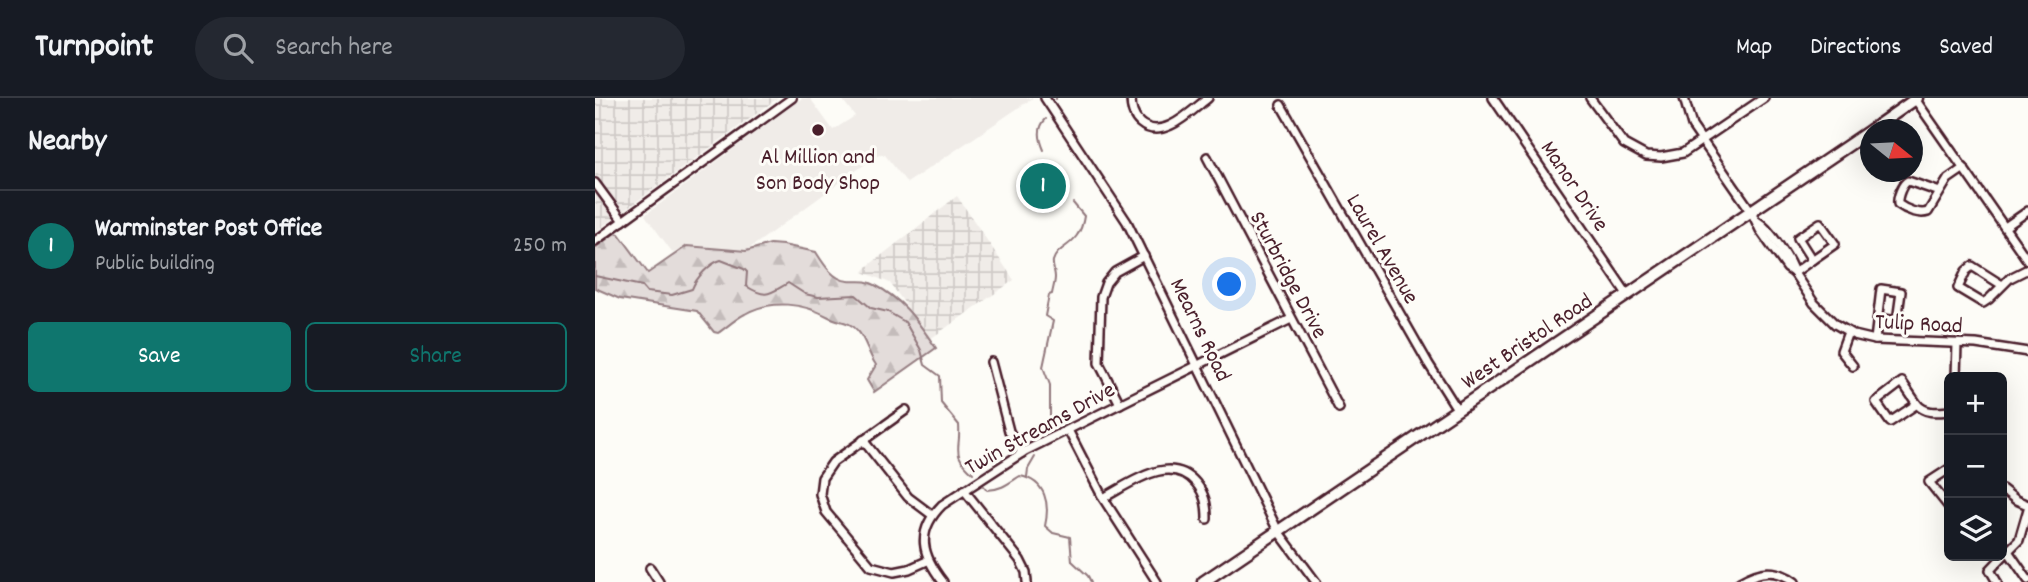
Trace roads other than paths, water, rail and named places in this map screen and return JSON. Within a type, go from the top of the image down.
[{"type":"main road","name":"West Bristol Road","points":[[1887,119],[1916,99]]},
{"type":"main road","name":"West Bristol Road","points":[[1203,582],[1860,137]]},
{"type":"street","points":[[595,241],[792,98]]},
{"type":"street","name":"Mearns Road","points":[[1045,98],[1122,214],[1278,531],[1316,582]]},
{"type":"street","points":[[1131,98],[1132,112],[1138,121],[1147,128],[1156,129],[1176,122],[1208,98]]},
{"type":"street","name":"Manor Drive","points":[[1493,98],[1627,294]]},
{"type":"street","points":[[1590,98],[1619,139],[1630,149],[1646,156],[1661,158],[1676,155],[1702,141],[1764,98]]},
{"type":"street","name":"Tulip Road","points":[[1684,98],[1688,120],[1757,221],[1763,225],[1786,257],[1823,314],[1848,332],[1875,340],[1987,345],[2028,352]]},
{"type":"street","points":[[1916,99],[2028,261]]},
{"type":"street","name":"Laurel Avenue","points":[[1281,105],[1457,409]]},
{"type":"street","name":"Sturbridge Drive","points":[[1207,158],[1339,408]]},
{"type":"street","points":[[1940,191],[1906,182],[1898,204],[1924,213],[1931,209],[1948,179],[1964,168]]},
{"type":"street","points":[[595,183],[623,221]]},
{"type":"street","points":[[2005,227],[2028,211]]},
{"type":"street","points":[[1794,273],[1835,244],[1820,223],[1798,238],[1812,260]]},
{"type":"street","points":[[1120,404],[1099,363],[1101,297],[1106,283],[1115,272],[1145,256]]},
{"type":"street","points":[[2002,285],[1972,266],[1959,282],[1958,288],[1983,303],[2010,278],[2028,269]]},
{"type":"street","points":[[1875,340],[1881,289],[1901,292],[1897,321],[1878,318]]},
{"type":"street","name":"Twin Streams Drive","points":[[932,515],[964,490],[1022,453],[1291,319]]},
{"type":"street","points":[[1848,332],[1841,351],[1853,366]]},
{"type":"street","points":[[1957,344],[1957,372]]},
{"type":"street","points":[[991,362],[1009,431],[1022,453]]},
{"type":"street","points":[[1917,404],[1890,422],[1876,402],[1902,382],[1920,408],[1930,412],[1944,411]]},
{"type":"street","points":[[906,410],[833,462],[820,485],[823,506],[867,562],[878,569],[900,571],[927,561]]},
{"type":"street","points":[[1068,430],[1103,498],[1157,582]]},
{"type":"street","points":[[863,440],[908,497],[932,515],[924,539],[927,561],[943,582]]},
{"type":"street","points":[[1103,498],[1152,472],[1177,471],[1191,478],[1203,493],[1207,519]]},
{"type":"street","points":[[1944,472],[1929,482],[1944,501]]},
{"type":"street","points":[[964,490],[1020,560],[1027,582]]},
{"type":"street","points":[[1997,582],[1990,570],[2019,540],[2028,507],[2007,493]]},
{"type":"street","points":[[2008,551],[2028,580]]},
{"type":"street","points":[[650,568],[659,582]]},
{"type":"street","points":[[1740,582],[1761,572],[1779,573],[1795,582]]},
{"type":"waterway","points":[[1044,150],[1040,133],[1046,119]]},
{"type":"waterway","points":[[1046,163],[1051,174],[1068,190]]},
{"type":"waterway","points":[[1050,431],[1050,385],[1043,367],[1053,321],[1045,316],[1055,281],[1055,256],[1073,240],[1082,226],[1084,216],[1073,203]]},
{"type":"waterway","points":[[595,276],[642,286],[647,292],[672,295],[692,289],[704,272],[721,260],[744,269],[747,272],[746,286],[759,293],[768,294],[788,283],[805,294],[818,297],[856,295],[871,308],[888,312],[905,322],[921,350],[925,365],[940,376],[941,403],[959,425],[959,455],[973,473]]},
{"type":"waterway","points":[[1027,477],[1035,457]]},
{"type":"waterway","points":[[984,486],[987,490],[997,489],[1020,476],[1036,483],[1046,502],[1045,526],[1053,533],[1070,537],[1072,561],[1091,582]]},
{"type":"place","name":"Al Million and Son Body Shop","points":[[818,130]]},
{"type":"place","name":"Warminster Post Office","points":[[1043,186]]}]
